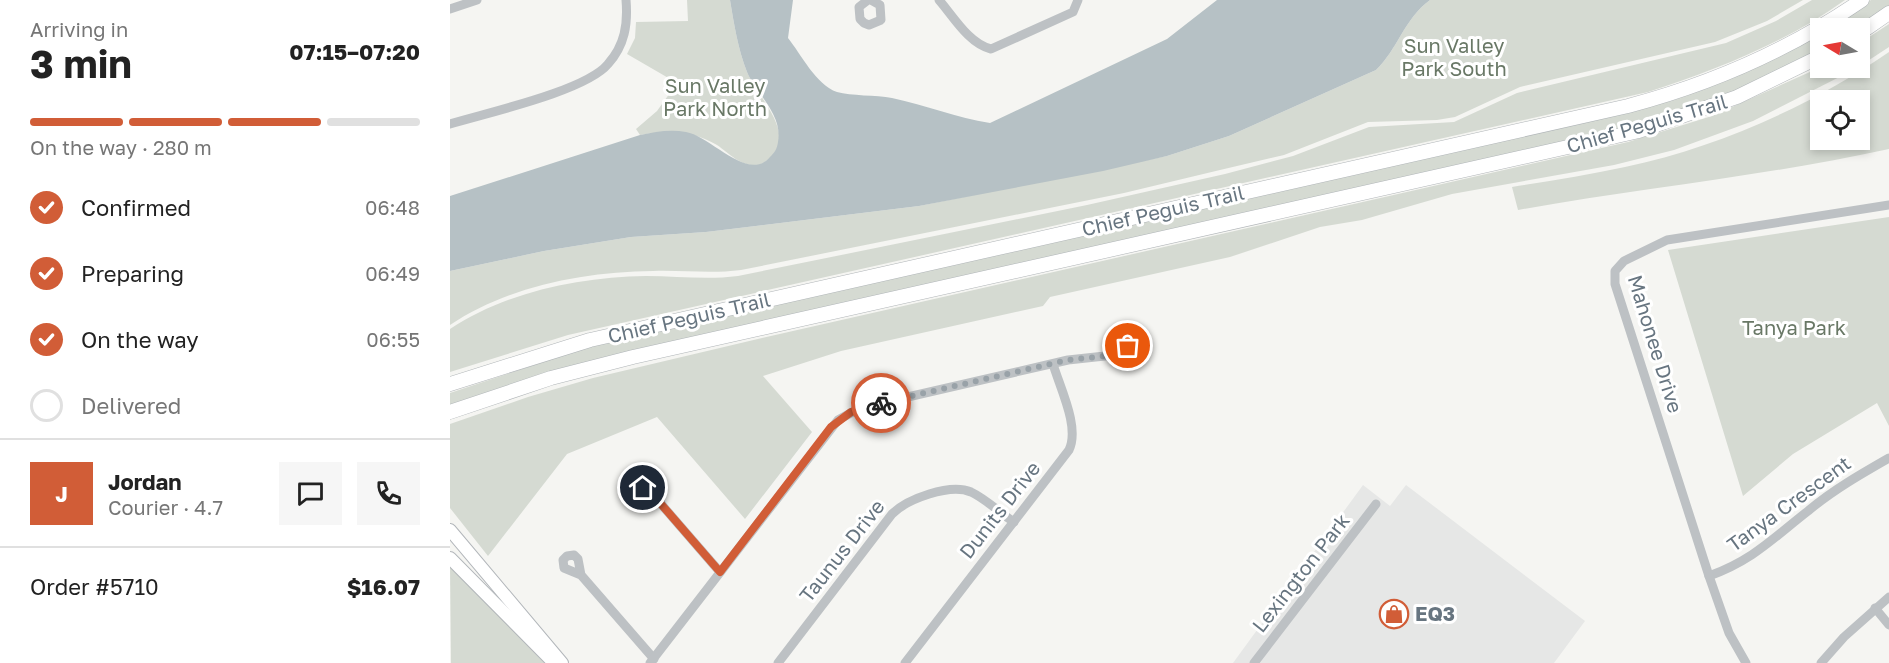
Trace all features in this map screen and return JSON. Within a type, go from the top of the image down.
[{"type":"main road","name":"Chief Peguis Trail","points":[[450,384],[590,340],[1628,106],[1708,81],[1764,57],[1862,0]]},
{"type":"main road","points":[[1870,26],[1889,13]]},
{"type":"main road","name":"Chief Peguis Trail","points":[[450,412],[551,378],[655,352],[1605,140],[1673,121],[1726,102],[1810,61]]},
{"type":"main road","points":[[450,530],[562,663]]},
{"type":"main road","points":[[450,558],[554,663]]},
{"type":"street","points":[[450,9],[477,0]]},
{"type":"street","points":[[450,124],[557,91],[593,77],[608,65],[627,30],[626,0]]},
{"type":"street","points":[[939,0],[974,40],[981,46],[991,49],[1073,12],[1078,0]]},
{"type":"street","name":"Mahonee Drive","points":[[1746,663],[1729,633],[1709,576],[1615,284],[1615,271],[1636,254],[1667,240],[1889,205]]},
{"type":"street","points":[[580,575],[652,661],[831,427],[851,412],[1068,360],[1114,355]]},
{"type":"street","name":"Dunits Drive","points":[[905,663],[1014,522],[1072,442],[1072,429],[1053,364]]},
{"type":"street","name":"Tanya Crescent","points":[[1709,576],[1742,564],[1758,554],[1834,491],[1889,458]]},
{"type":"street","name":"Taunus Drive","points":[[778,663],[892,514],[907,501],[962,489],[975,494],[1014,522]]},
{"type":"street","points":[[661,504],[720,572]]},
{"type":"street","name":"Lexington Park","points":[[1254,663],[1376,504]]},
{"type":"street","points":[[1821,663],[1875,608],[1889,597]]},
{"type":"street","points":[[1875,608],[1889,625]]},
{"type":"shaded area","points":[[730,0],[793,0],[788,38],[822,83],[837,92],[892,98],[990,123],[1167,39],[1217,0],[1430,0],[1407,25],[1384,62],[1376,70],[1229,136],[1167,156],[1103,171],[919,206],[706,232],[631,237],[544,251],[450,271],[450,196],[640,135],[657,132],[680,131],[696,135],[740,162],[751,165],[761,164],[770,157],[778,144],[777,122],[747,72]]},
{"type":"shaded area","points":[[1363,485],[1390,506],[1406,485],[1585,621],[1554,663],[1233,663]]},
{"type":"green space","name":"Sun Valley Park North","points":[[687,0],[730,0],[747,72],[769,108],[779,133],[778,145],[772,156],[758,166],[740,162],[717,145],[698,136],[680,132],[640,135],[636,129],[657,111],[677,83],[627,54],[635,38],[636,22],[688,21]]},
{"type":"green space","name":"Sun Valley Park South","points":[[1430,0],[1803,0],[1767,21],[1715,42],[1520,87],[1455,117],[1437,120],[1368,122],[1284,155],[1124,193],[741,270],[627,272],[574,278],[497,300],[450,325],[450,271],[544,251],[631,237],[706,232],[919,206],[1167,156],[1229,136],[1376,70],[1384,62],[1407,25]]},
{"type":"green space","points":[[1812,0],[1845,0],[1818,18],[1810,18],[1810,23],[1799,29],[1750,54],[1648,92],[568,335],[450,372],[450,329],[495,305],[544,289],[569,283],[621,277],[715,278],[738,276],[1087,205],[1293,156],[1369,127],[1454,122],[1517,93],[1726,43],[1776,21]]},
{"type":"green space","points":[[1871,0],[1889,0],[1889,7],[1870,19],[1843,18]]},
{"type":"green space","points":[[1889,24],[1889,47],[1870,59],[1870,36]]},
{"type":"green space","points":[[1810,37],[1810,56],[1760,82],[1637,126],[450,407],[450,393],[594,345],[1624,113]]},
{"type":"green space","points":[[1889,52],[1889,149],[1797,167],[1518,210],[1512,187],[1660,159],[1729,136],[1810,100],[1810,150],[1870,150],[1870,90],[1828,90],[1849,78],[1870,78],[1870,65]]},
{"type":"green space","points":[[1810,72],[1810,78],[1837,78],[1753,121],[1674,150],[1614,165],[1452,194],[1362,220],[1320,227],[1230,257],[1050,297],[1043,306],[841,351],[763,376],[812,432],[745,519],[657,417],[567,454],[488,556],[450,508],[450,424],[528,397],[593,378],[762,338],[1628,142],[1712,116]]},
{"type":"green space","name":"Tanya Park","points":[[1889,217],[1889,426],[1877,403],[1793,454],[1743,496],[1668,250]]},
{"type":"green space","points":[[450,564],[550,663],[451,663]]},
{"type":"way so far","points":[[881,403],[1068,360],[1114,355],[1128,346]]},
{"type":"place","name":"EQ3","points":[[1394,614]]},
{"type":"route","points":[[643,488],[644,496],[650,501],[661,504],[720,572],[831,427],[851,412],[881,403]]}]
